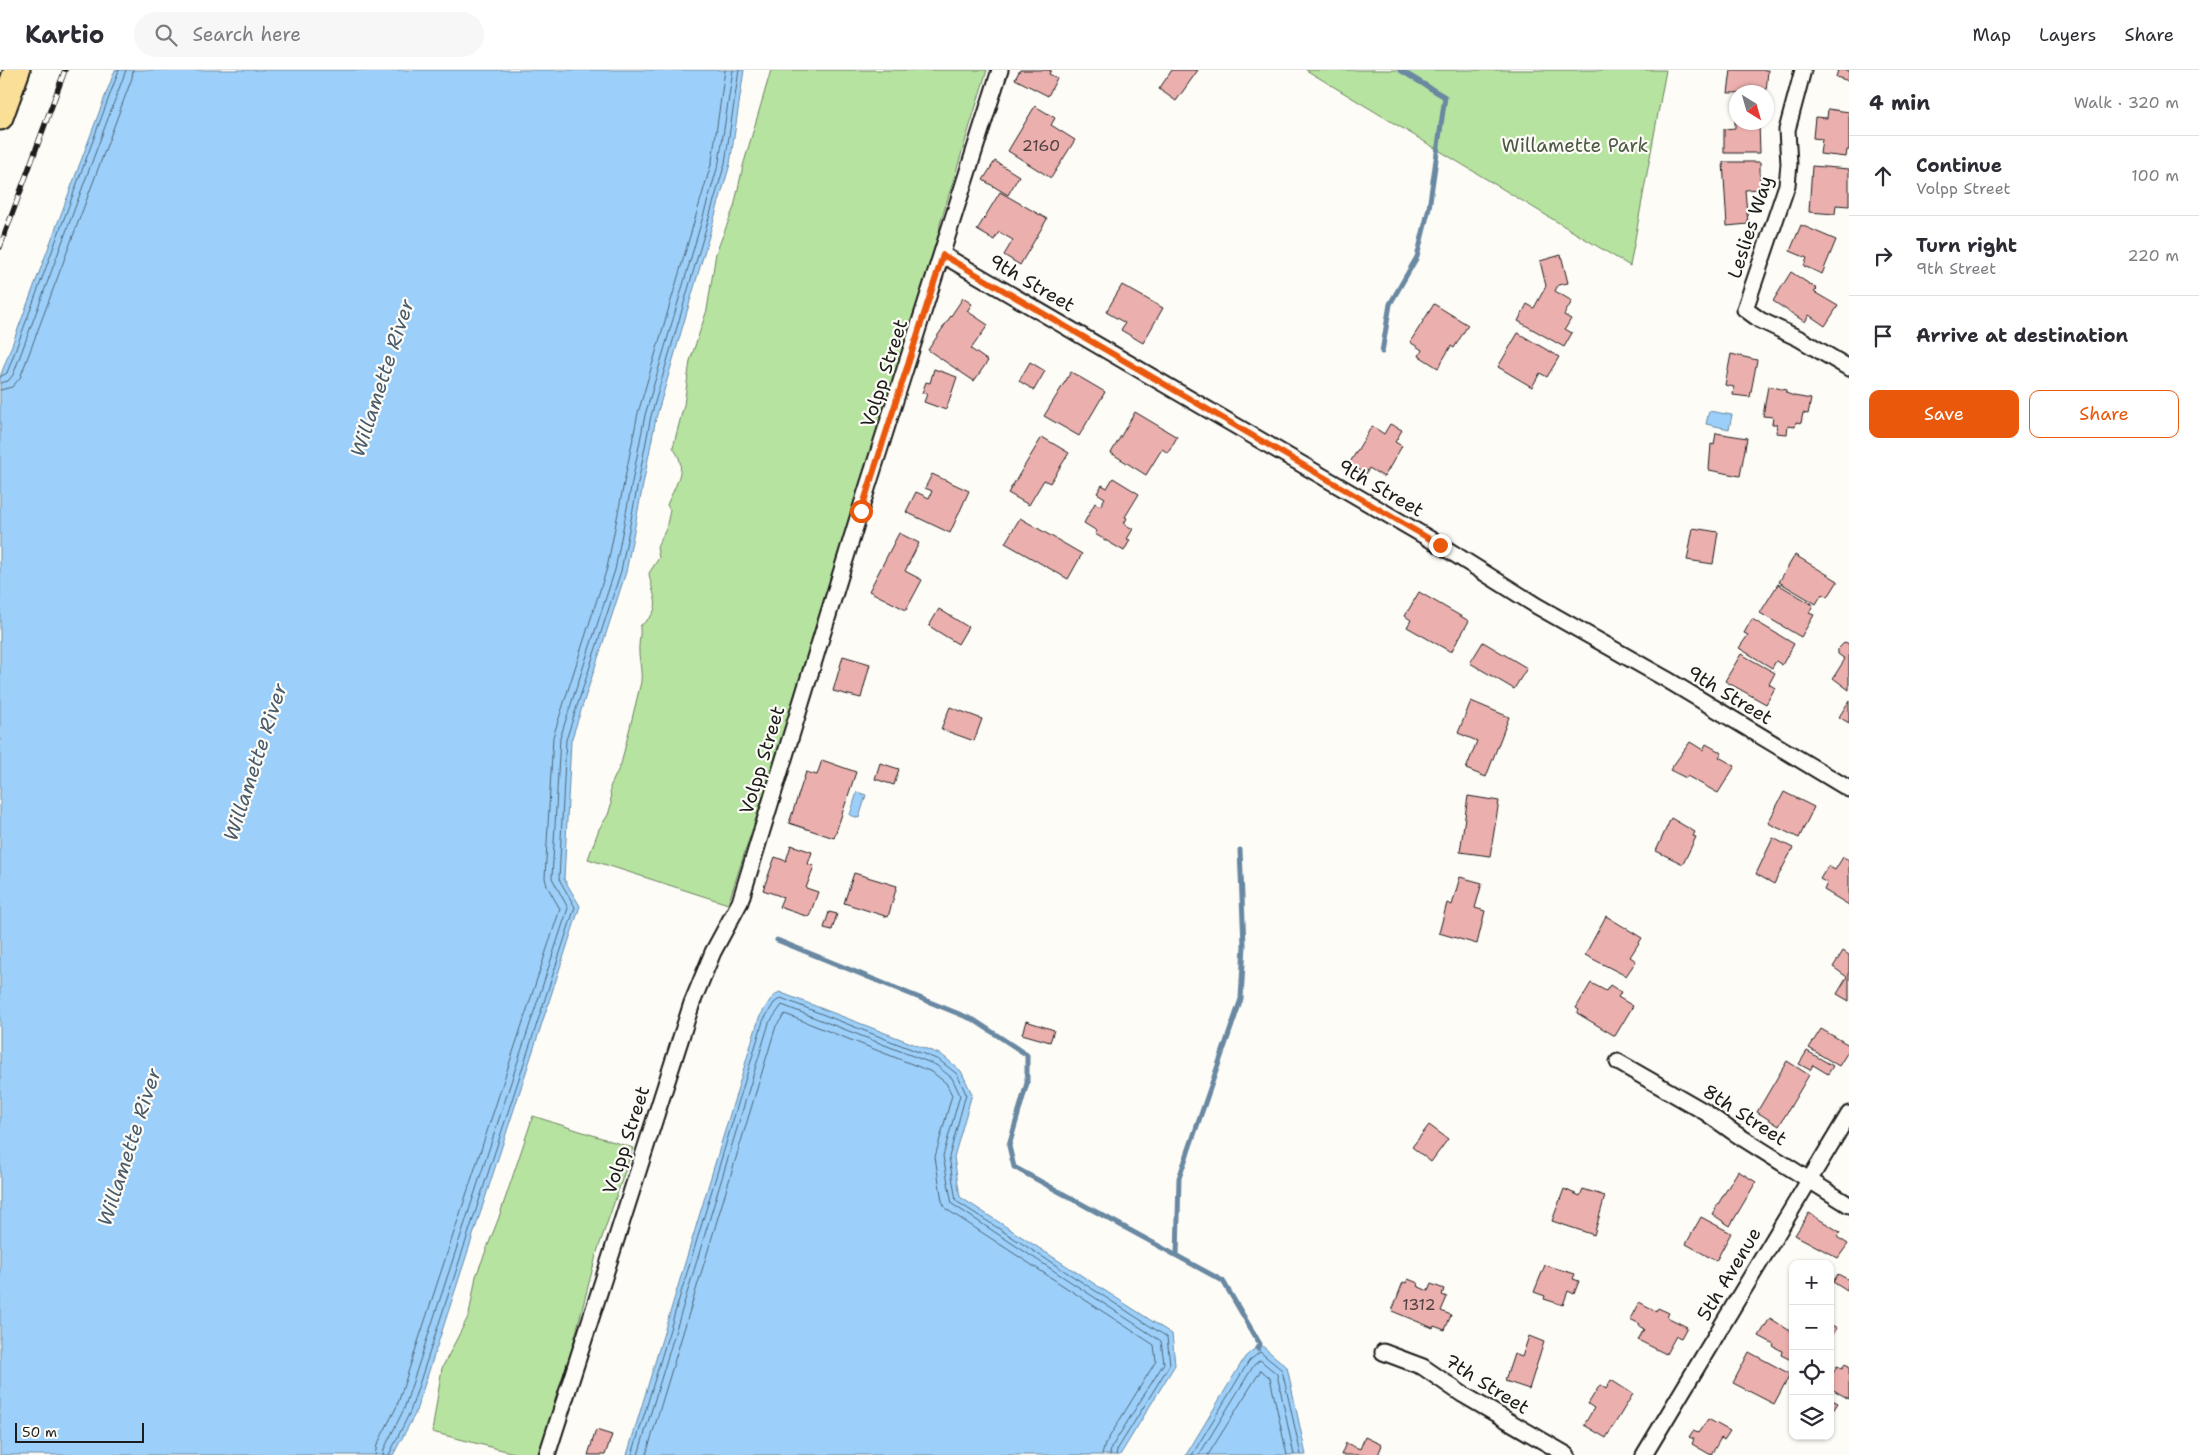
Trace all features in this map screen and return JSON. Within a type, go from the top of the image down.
[{"type":"highway","points":[[0,117],[17,70]]},
{"type":"street","name":"Volpp Street","points":[[546,1455],[692,1003],[713,952],[740,902],[865,495],[943,255],[1000,70]]},
{"type":"street","name":"Leslies Way","points":[[1803,70],[1786,130],[1789,164],[1788,185],[1745,309],[1770,326],[1800,339],[1849,368]]},
{"type":"street","name":"9th Street","points":[[943,255],[1440,545],[1537,606],[1666,679],[1849,789]]},
{"type":"street","name":"8th Street","points":[[1618,1062],[1705,1112],[1809,1181],[1849,1205]]},
{"type":"street","name":"5th Avenue","points":[[1644,1455],[1849,1114]]},
{"type":"street","name":"7th Street","points":[[1383,1352],[1423,1367],[1462,1394],[1567,1455]]},
{"type":"green space","points":[[771,70],[987,70],[940,224],[937,263],[901,353],[809,655],[728,904],[588,859],[599,829],[608,815],[611,805],[610,787],[621,764],[641,682],[640,626],[653,613],[655,607],[649,573],[659,558],[657,547],[666,529],[670,510],[667,505],[679,476],[679,458],[673,447],[684,405],[690,361],[707,310],[716,253],[734,207],[743,166]]},
{"type":"green space","name":"Willamette Park","points":[[1306,70],[1666,70],[1630,266]]},
{"type":"green space","points":[[533,1116],[633,1148],[597,1252],[572,1348],[539,1455],[522,1455],[432,1432],[442,1368],[469,1315],[476,1276],[498,1220]]},
{"type":"water","name":"Willamette River","points":[[115,70],[744,70],[730,164],[656,418],[626,572],[571,741],[564,879],[580,906],[415,1414],[393,1455],[0,1455],[0,377]]},
{"type":"water","points":[[1709,411],[1732,415],[1729,429],[1706,424]]},
{"type":"water","points":[[857,792],[866,795],[859,818],[850,815]]},
{"type":"water","points":[[779,992],[942,1055],[961,1071],[972,1094],[954,1157],[960,1197],[1172,1334],[1175,1365],[1120,1455],[627,1455],[759,1018],[770,1000]]},
{"type":"water","points":[[1260,1344],[1287,1367],[1306,1455],[1186,1455],[1245,1357]]},
{"type":"building","points":[[1020,70],[1051,70],[1049,74],[1057,78],[1048,96],[1015,79]]},
{"type":"building","points":[[1172,70],[1198,70],[1176,101],[1159,89]]},
{"type":"building","points":[[1731,70],[1768,70],[1767,85],[1729,85]]},
{"type":"building","points":[[1838,70],[1849,70],[1849,81],[1836,77]]},
{"type":"building","points":[[1035,106],[1055,118],[1051,125],[1075,140],[1051,178],[1008,151]]},
{"type":"building","points":[[1828,109],[1849,112],[1849,150],[1847,150],[1846,157],[1820,154],[1822,139],[1813,138],[1815,117],[1827,118]]},
{"type":"building","points":[[1724,129],[1759,130],[1760,153],[1724,153]]},
{"type":"building","points":[[995,161],[1019,176],[1008,195],[983,180]]},
{"type":"building","points":[[1723,162],[1760,162],[1760,189],[1745,190],[1748,224],[1727,226]]},
{"type":"building","points":[[1812,166],[1849,169],[1849,206],[1836,205],[1835,214],[1809,212]]},
{"type":"building","points":[[1000,192],[1047,219],[1020,265],[1004,255],[1013,240],[999,232],[994,240],[977,230]]},
{"type":"building","points":[[1801,225],[1836,240],[1822,274],[1804,266],[1807,258],[1790,251]]},
{"type":"building","points":[[1561,255],[1568,283],[1558,285],[1555,291],[1572,301],[1564,315],[1571,319],[1565,329],[1572,333],[1564,347],[1518,321],[1527,304],[1534,308],[1546,286],[1540,261]]},
{"type":"building","points":[[1791,272],[1817,289],[1814,292],[1838,306],[1825,326],[1809,315],[1805,322],[1773,301]]},
{"type":"building","points":[[1122,285],[1163,308],[1143,343],[1121,330],[1125,323],[1106,312]]},
{"type":"building","points":[[963,298],[972,304],[967,311],[988,325],[971,349],[988,361],[974,381],[928,350]]},
{"type":"building","points":[[1434,304],[1468,325],[1454,348],[1451,346],[1438,368],[1419,356],[1422,350],[1410,342]]},
{"type":"building","points":[[1518,333],[1559,357],[1547,377],[1540,373],[1532,387],[1498,367]]},
{"type":"building","points":[[1731,354],[1757,360],[1750,397],[1733,395],[1734,387],[1725,385]]},
{"type":"building","points":[[1030,362],[1045,371],[1034,390],[1019,381]]},
{"type":"building","points":[[934,369],[957,377],[946,410],[924,402],[927,394],[922,393],[926,382],[930,383]]},
{"type":"building","points":[[1071,372],[1105,392],[1079,436],[1044,416]]},
{"type":"building","points":[[1768,386],[1786,390],[1786,393],[1794,396],[1811,399],[1808,414],[1803,413],[1801,423],[1796,422],[1795,427],[1788,426],[1787,434],[1776,433],[1777,424],[1772,424],[1773,417],[1763,416]]},
{"type":"building","points":[[1135,412],[1177,437],[1168,453],[1162,449],[1146,475],[1111,453]]},
{"type":"building","points":[[1390,424],[1402,430],[1395,442],[1402,446],[1384,477],[1369,468],[1366,474],[1349,464],[1372,426],[1384,434]]},
{"type":"building","points":[[1716,433],[1747,438],[1740,476],[1709,470],[1711,444],[1714,445]]},
{"type":"building","points":[[1042,437],[1069,453],[1050,483],[1044,480],[1029,505],[1008,493]]},
{"type":"building","points":[[932,474],[969,491],[950,533],[906,512],[916,492],[929,498],[932,491],[925,488]]},
{"type":"building","points":[[1113,478],[1139,494],[1125,517],[1127,518],[1124,524],[1133,529],[1127,539],[1130,540],[1124,551],[1095,534],[1097,531],[1084,523],[1095,503],[1100,506],[1105,498],[1097,493],[1102,485],[1107,488]]},
{"type":"building","points":[[1020,518],[1082,554],[1068,579],[1005,543]]},
{"type":"building","points":[[1693,528],[1718,532],[1713,564],[1687,560]]},
{"type":"building","points":[[899,533],[919,543],[905,571],[922,580],[906,610],[869,591]]},
{"type":"building","points":[[1795,555],[1838,581],[1828,597],[1822,594],[1816,604],[1779,582]]},
{"type":"building","points":[[1778,584],[1813,605],[1809,613],[1814,615],[1801,637],[1760,613]]},
{"type":"building","points":[[1419,592],[1469,621],[1451,652],[1407,627],[1411,620],[1405,616]]},
{"type":"building","points":[[939,609],[968,627],[958,644],[929,626]]},
{"type":"building","points":[[1752,619],[1794,644],[1782,665],[1776,661],[1772,668],[1739,648],[1748,635],[1744,633]]},
{"type":"building","points":[[1483,642],[1527,668],[1514,689],[1470,663]]},
{"type":"building","points":[[1845,642],[1849,644],[1849,690],[1833,678],[1845,659],[1838,654],[1838,649]]},
{"type":"building","points":[[1741,654],[1775,673],[1769,684],[1775,688],[1766,704],[1725,681]]},
{"type":"building","points":[[843,656],[870,664],[861,698],[833,691]]},
{"type":"building","points":[[1471,701],[1509,717],[1486,777],[1466,769],[1477,741],[1458,733]]},
{"type":"building","points":[[1849,701],[1849,723],[1839,717]]},
{"type":"building","points":[[950,707],[982,719],[974,741],[941,729]]},
{"type":"building","points":[[1690,742],[1703,750],[1706,744],[1722,753],[1719,757],[1735,766],[1718,793],[1687,776],[1686,778],[1670,770]]},
{"type":"building","points":[[822,760],[856,772],[834,838],[789,823],[806,772],[817,775]]},
{"type":"building","points":[[880,763],[899,769],[894,785],[875,779]]},
{"type":"building","points":[[1784,792],[1814,807],[1799,838],[1768,823]]},
{"type":"building","points":[[1468,796],[1499,801],[1490,856],[1460,852]]},
{"type":"building","points":[[1671,818],[1695,832],[1693,836],[1696,837],[1683,864],[1656,851]]},
{"type":"building","points":[[1773,838],[1793,848],[1774,884],[1756,874]]},
{"type":"building","points":[[791,845],[812,852],[808,864],[814,866],[806,888],[818,892],[809,917],[779,907],[783,897],[763,890],[775,857],[786,861]]},
{"type":"building","points":[[1843,857],[1849,860],[1849,905],[1824,890],[1827,883],[1820,879],[1828,866],[1835,870]]},
{"type":"building","points":[[854,873],[897,886],[888,917],[844,903]]},
{"type":"building","points":[[1460,877],[1482,883],[1475,908],[1485,911],[1477,944],[1439,933],[1447,903],[1452,905]]},
{"type":"building","points":[[829,912],[837,914],[832,930],[824,928]]},
{"type":"building","points":[[1606,916],[1642,938],[1630,957],[1636,961],[1626,976],[1585,955]]},
{"type":"building","points":[[1843,951],[1849,955],[1849,1001],[1837,994],[1847,977],[1833,967]]},
{"type":"building","points":[[1591,983],[1606,991],[1610,985],[1621,992],[1618,997],[1633,1006],[1615,1036],[1577,1013],[1579,1010],[1576,1008]]},
{"type":"building","points":[[1026,1021],[1054,1030],[1050,1042],[1022,1034]]},
{"type":"building","points":[[1821,1029],[1849,1045],[1849,1050],[1839,1066],[1809,1048]]},
{"type":"building","points":[[1807,1051],[1833,1066],[1828,1074],[1813,1065],[1810,1070],[1799,1064]]},
{"type":"building","points":[[1787,1061],[1809,1075],[1779,1126],[1757,1112]]},
{"type":"building","points":[[1429,1125],[1448,1139],[1431,1162],[1412,1147]]},
{"type":"building","points":[[1738,1171],[1756,1182],[1730,1226],[1712,1214]]},
{"type":"building","points":[[1564,1189],[1580,1196],[1583,1189],[1605,1196],[1594,1235],[1552,1221]]},
{"type":"building","points":[[1809,1213],[1840,1232],[1837,1237],[1848,1244],[1838,1258],[1795,1235]]},
{"type":"building","points":[[1701,1217],[1731,1233],[1716,1261],[1686,1244]]},
{"type":"building","points":[[1545,1265],[1575,1274],[1573,1279],[1579,1281],[1574,1294],[1568,1291],[1563,1305],[1544,1299],[1545,1296],[1534,1292]]},
{"type":"building","points":[[1838,1274],[1849,1280],[1847,1291],[1834,1283]]},
{"type":"building","points":[[1408,1279],[1418,1283],[1417,1286],[1428,1291],[1431,1284],[1444,1289],[1442,1295],[1447,1297],[1441,1311],[1451,1315],[1445,1330],[1434,1326],[1433,1328],[1392,1311],[1403,1282],[1406,1283]]},
{"type":"building","points":[[1639,1302],[1656,1311],[1658,1308],[1669,1313],[1667,1317],[1687,1327],[1681,1338],[1676,1336],[1666,1354],[1638,1340],[1644,1329],[1639,1326],[1640,1324],[1630,1319]]},
{"type":"building","points":[[1770,1318],[1789,1330],[1789,1359],[1781,1355],[1782,1351],[1773,1346],[1774,1344],[1759,1336]]},
{"type":"building","points":[[1529,1336],[1544,1342],[1529,1389],[1505,1381],[1514,1354],[1522,1357]]},
{"type":"building","points":[[1749,1352],[1789,1373],[1774,1404],[1733,1383]]},
{"type":"building","points":[[1845,1364],[1849,1366],[1849,1399],[1834,1390],[1834,1371],[1837,1366],[1842,1368]]},
{"type":"building","points":[[1611,1380],[1633,1394],[1606,1438],[1584,1425],[1594,1408],[1588,1404],[1600,1385],[1606,1389]]},
{"type":"building","points":[[1834,1401],[1838,1403],[1834,1409]]},
{"type":"building","points":[[1708,1419],[1730,1431],[1724,1440],[1721,1438],[1711,1455],[1692,1444],[1694,1439],[1689,1437],[1693,1431],[1698,1433]]},
{"type":"building","points":[[596,1430],[612,1435],[605,1455],[588,1455]]},
{"type":"building","points":[[1365,1437],[1382,1445],[1378,1455],[1341,1455],[1346,1443],[1360,1449]]},
{"type":"waterway","points":[[1382,352],[1390,304],[1417,257],[1429,208],[1445,97],[1400,70]]},
{"type":"waterway","points":[[1177,1256],[1179,1178],[1241,999],[1244,945],[1240,850]]},
{"type":"waterway","points":[[777,940],[974,1020],[1027,1055],[1027,1083],[1009,1146],[1014,1167],[1223,1281],[1260,1344],[1258,1349]]},
{"type":"railway","points":[[0,247],[65,70]]},
{"type":"route","points":[[861,511],[943,255],[1440,545]]}]
